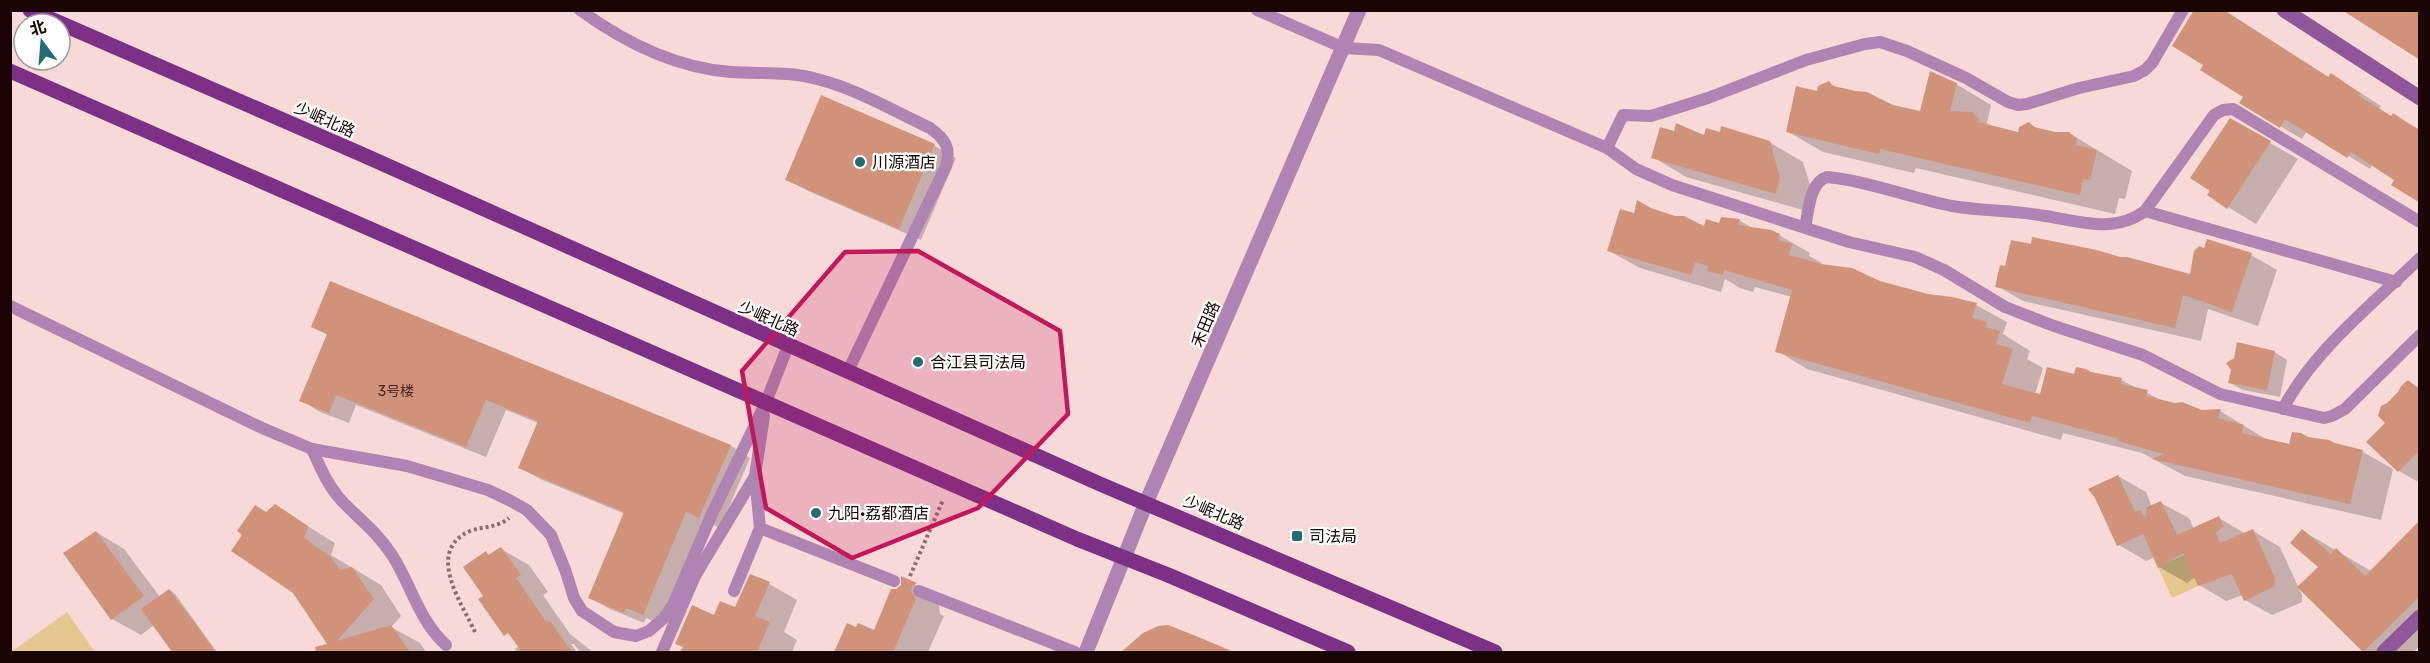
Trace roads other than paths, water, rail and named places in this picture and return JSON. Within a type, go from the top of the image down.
[{"type":"main road","name":"少岷北路","points":[[30,10],[350,149],[788,346],[1146,503],[1495,652]]},
{"type":"main road","points":[[10,71],[950,483],[1348,652]]},
{"type":"street","name":"禾田路","points":[[1086,652],[1146,503],[1359,10]]},
{"type":"street","points":[[2284,10],[2420,98]]},
{"type":"street","points":[[2384,652],[2420,617]]},
{"type":"lane","points":[[580,10],[644,49],[686,64],[730,72],[791,74],[817,78],[850,89],[942,136],[947,144],[949,155],[946,166],[848,371]]},
{"type":"lane","points":[[1257,10],[1344,48],[1379,50],[1607,148],[1636,169],[1672,185],[1850,242],[1915,257],[1944,270],[2005,307],[2054,326],[2143,355],[2220,394],[2324,418],[2332,416],[2345,409],[2420,336]]},
{"type":"lane","points":[[1607,148],[1623,115],[1651,116],[1708,98],[1806,60],[1864,44],[1880,42],[1907,51],[1966,78],[2008,102],[2018,105],[2027,104],[2079,88],[2134,76],[2145,70],[2152,63],[2183,10]]},
{"type":"lane","points":[[1805,227],[1814,188],[1821,178],[1827,177],[1951,206],[2038,214],[2097,224],[2119,225],[2133,220],[2145,211],[2214,115],[2228,108],[2234,109],[2420,222]]},
{"type":"lane","points":[[2145,211],[2396,282]]},
{"type":"lane","points":[[2283,409],[2292,392],[2311,367],[2420,258]]},
{"type":"lane","points":[[10,306],[262,428],[312,449],[407,466],[488,490],[519,505],[544,525],[556,543],[574,598],[582,611],[614,632],[636,636],[649,631],[664,618],[673,605],[788,346]]},
{"type":"lane","points":[[734,591],[760,528],[755,476],[765,402]]},
{"type":"lane","points":[[312,449],[323,475],[341,500],[376,532],[393,556],[430,629],[446,645]]},
{"type":"lane","points":[[662,652],[695,576],[755,476]]},
{"type":"lane","points":[[760,528],[894,581]]},
{"type":"lane","points":[[920,591],[1075,652]]},
{"type":"place","name":"川源酒店","points":[[860,162]]},
{"type":"place","name":"合江县司法局","points":[[918,362]]},
{"type":"place","name":"九阳·荔都酒店","points":[[816,513]]},
{"type":"place","name":"司法局","points":[[1297,536]]}]
